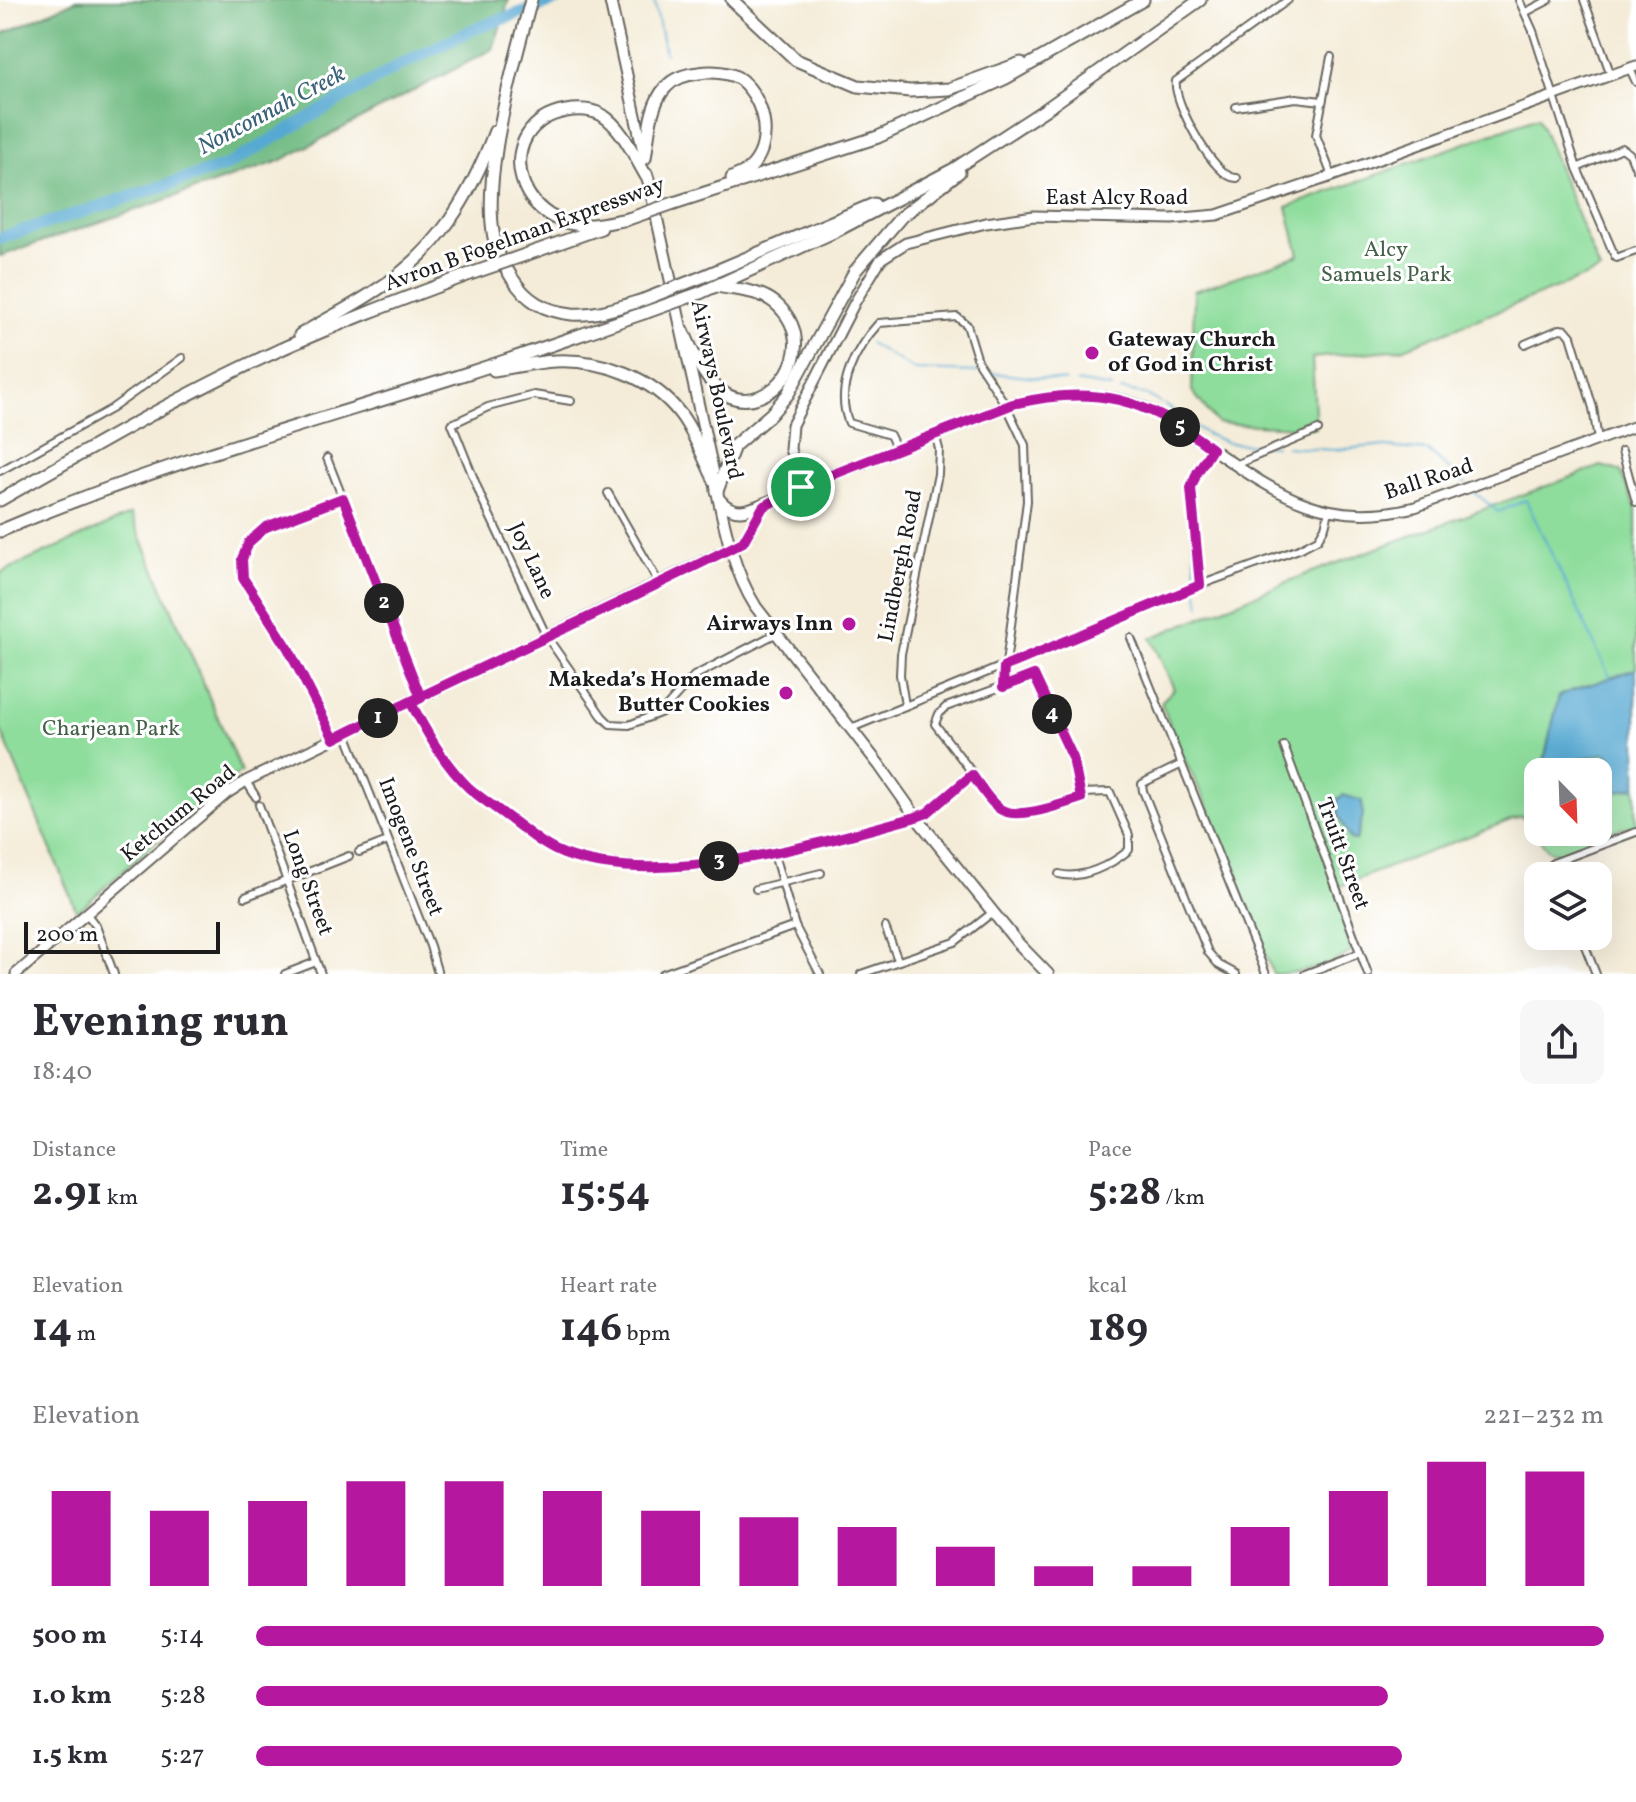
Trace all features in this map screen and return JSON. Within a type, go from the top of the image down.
[{"type":"highway","points":[[531,0],[507,96],[492,184],[492,214],[499,256],[520,290],[538,307],[573,314],[601,312],[645,306],[700,293],[836,231],[990,147]]},
{"type":"highway","points":[[732,0],[796,60],[858,86],[910,91],[949,89],[1006,69],[1077,40],[1143,0]]},
{"type":"highway","points":[[717,490],[734,446],[771,414],[788,394],[855,271],[901,217],[990,147],[1200,0]]},
{"type":"highway","name":"Avron B Fogelman Expressway","points":[[0,500],[111,436],[262,358],[398,300],[470,274],[878,137],[1006,78],[1077,40]]},
{"type":"highway","points":[[645,158],[654,107],[666,86],[686,74],[713,71],[740,78],[758,100],[765,130],[760,152],[748,170],[698,195]]},
{"type":"highway","points":[[262,358],[378,290],[419,257],[463,203],[477,177],[507,96]]},
{"type":"highway","points":[[628,219],[590,225],[549,216],[532,201],[523,186],[519,155],[525,141],[534,127],[547,116],[582,109],[600,114],[615,126],[648,179]]},
{"type":"highway","points":[[0,531],[60,505],[182,460],[470,373],[645,306],[702,277],[917,188]]},
{"type":"highway","points":[[683,330],[699,368],[727,395],[744,399],[760,396],[782,382],[794,361],[798,338],[787,317],[776,304],[761,294],[716,286]]},
{"type":"highway","points":[[470,373],[532,363],[574,361],[591,363],[635,378],[668,400],[683,416],[717,490]]},
{"type":"main road","name":"Airways Boulevard","points":[[610,0],[717,490],[731,547],[754,604],[916,817],[1017,942],[1048,974]]},
{"type":"main road","name":"East Alcy Road","points":[[801,487],[790,449],[792,425],[855,302],[881,259],[906,243],[986,223],[1034,216],[1172,219],[1217,215],[1633,67]]},
{"type":"main road","name":"Ketchum Road","points":[[16,974],[226,794],[246,781],[743,542],[763,507],[773,500],[1007,407],[1048,396],[1082,394],[1129,401],[1191,433],[1281,494],[1329,511]]},
{"type":"main road","name":"Ball Road","points":[[1329,511],[1385,514],[1415,507],[1636,426]]},
{"type":"main road","points":[[717,490],[731,511],[741,512],[773,500]]},
{"type":"street","points":[[1237,178],[1231,179],[1223,174],[1210,159],[1176,97],[1176,81],[1288,0]]},
{"type":"street","points":[[1519,0],[1526,12],[1577,168],[1616,258],[1636,251]]},
{"type":"street","points":[[1526,12],[1549,0]]},
{"type":"street","points":[[1584,0],[1611,75]]},
{"type":"street","points":[[1331,57],[1316,135],[1332,176]]},
{"type":"street","points":[[1633,67],[1636,82]]},
{"type":"street","points":[[1236,107],[1296,98],[1322,101]]},
{"type":"street","points":[[1577,168],[1622,148],[1630,154],[1636,169]]},
{"type":"street","points":[[897,450],[890,435],[849,423],[845,385],[856,355],[879,323],[949,316],[962,320],[970,334],[979,364],[1007,407],[1025,445],[1027,501],[1003,687]]},
{"type":"street","points":[[1525,344],[1560,329],[1571,336],[1593,408],[1598,440]]},
{"type":"street","points":[[1,468],[111,409],[182,358]]},
{"type":"street","name":"Joy Lane","points":[[571,401],[534,395],[488,407],[452,424],[482,499],[547,637],[602,716],[610,724],[629,725],[662,712],[694,676],[775,634]]},
{"type":"street","points":[[1235,465],[1318,430]]},
{"type":"street","name":"Lindbergh Road","points":[[905,705],[900,675],[901,654],[938,474],[939,449],[935,434]]},
{"type":"street","points":[[1197,586],[1191,488],[1212,449]]},
{"type":"street","points":[[1622,451],[1636,499]]},
{"type":"street","points":[[327,458],[416,700],[448,764],[470,788],[536,839],[563,854],[602,863],[682,868],[841,838],[927,813],[972,775]]},
{"type":"street","points":[[608,493],[659,583]]},
{"type":"street","points":[[334,739],[288,648],[243,578],[242,559],[249,542],[266,527],[343,498]]},
{"type":"street","points":[[849,729],[1197,586],[1299,549],[1318,539],[1329,511]]},
{"type":"street","points":[[1131,638],[1266,974]]},
{"type":"street","points":[[1034,675],[1073,758],[1081,798],[1046,809],[1013,814],[1000,809],[935,724],[946,707],[1003,687],[1034,675]]},
{"type":"street","name":"Imogene Street","points":[[346,733],[438,974]]},
{"type":"street","name":"Truitt Street","points":[[1284,746],[1368,974]]},
{"type":"street","points":[[1180,765],[1142,784],[1143,791],[1208,952],[1219,965],[1236,974]]},
{"type":"street","name":"Long Street","points":[[246,781],[257,801],[321,974]]},
{"type":"street","points":[[1059,874],[1073,878],[1117,860],[1129,850],[1129,835],[1110,792],[1081,793]]},
{"type":"street","points":[[1556,862],[1636,832]]},
{"type":"street","points":[[359,852],[388,841]]},
{"type":"street","points":[[773,851],[795,926],[820,974]]},
{"type":"street","points":[[245,897],[349,856]]},
{"type":"street","points":[[756,889],[821,873]]},
{"type":"street","points":[[861,974],[955,942],[993,912]]},
{"type":"street","points":[[86,913],[96,926],[114,974]]},
{"type":"street","points":[[662,974],[795,926]]},
{"type":"street","points":[[885,927],[898,960]]},
{"type":"street","points":[[1587,950],[1596,974]]},
{"type":"street","points":[[1305,974],[1360,953]]},
{"type":"street","points":[[285,974],[316,962]]},
{"type":"street","points":[[686,966],[689,974]]},
{"type":"green space","points":[[76,0],[509,0],[493,49],[280,161],[0,256],[0,35]]},
{"type":"green space","name":"Alcy Samuels Park","points":[[1538,117],[1600,271],[1402,349],[1312,358],[1316,428],[1217,423],[1192,391],[1194,291],[1299,255],[1287,207]]},
{"type":"green space","points":[[1601,466],[1620,471],[1636,508],[1636,825],[1612,831],[1612,758],[1524,758],[1524,820],[1521,816],[1340,886],[1355,949],[1316,968],[1273,974],[1207,804],[1182,755],[1161,702],[1174,689],[1151,638],[1304,575]]},
{"type":"green space","name":"Charjean Park","points":[[131,514],[241,772],[189,812],[77,912],[0,728],[0,573]]},
{"type":"green space","points":[[1545,846],[1579,846],[1561,854]]},
{"type":"water","points":[[1636,669],[1636,787],[1612,793],[1612,758],[1605,753],[1585,758],[1545,758],[1559,695]]},
{"type":"water","points":[[1343,795],[1362,801],[1363,815],[1356,840],[1350,839],[1338,815],[1337,800]]},
{"type":"waterway","name":"Nonconnah Creek","points":[[0,238],[226,166],[400,65],[474,29],[557,0]]},
{"type":"waterway","points":[[654,0],[665,54]]},
{"type":"waterway","points":[[869,343],[915,370],[978,372]]},
{"type":"waterway","points":[[991,373],[1066,381]]},
{"type":"waterway","points":[[1076,382],[1111,388]]},
{"type":"waterway","points":[[1121,390],[1147,395],[1161,403]]},
{"type":"waterway","points":[[1164,404],[1206,434],[1228,443],[1275,446]]},
{"type":"waterway","points":[[1285,447],[1334,450],[1375,446],[1428,451],[1466,484]]},
{"type":"waterway","points":[[1191,481],[1193,472]]},
{"type":"waterway","points":[[1473,491],[1498,512],[1526,500],[1610,677]]},
{"type":"waterway","points":[[1189,495],[1197,584]]},
{"type":"waterway","points":[[1197,590],[1201,605]]},
{"type":"place","name":"Gateway Church of God in Christ","points":[[1092,353]]},
{"type":"place","name":"Airways Inn","points":[[849,624]]},
{"type":"place","name":"Makeda’s Homemade Butter Cookies","points":[[786,693]]},
{"type":"route","points":[[801,487],[763,507],[743,542],[484,668],[411,703],[334,739],[288,648],[243,578],[242,559],[249,542],[266,527],[343,498],[421,698],[411,703],[424,726],[448,764],[470,788],[536,839],[563,854],[602,863],[682,868],[841,838],[927,813],[972,775],[1000,809],[1013,814],[1046,809],[1081,798],[1073,758],[1034,675],[1003,687],[1004,667],[1200,585],[1191,488],[1212,449],[1191,433],[1129,401],[1082,394],[1048,396],[1013,404],[801,487]]}]
